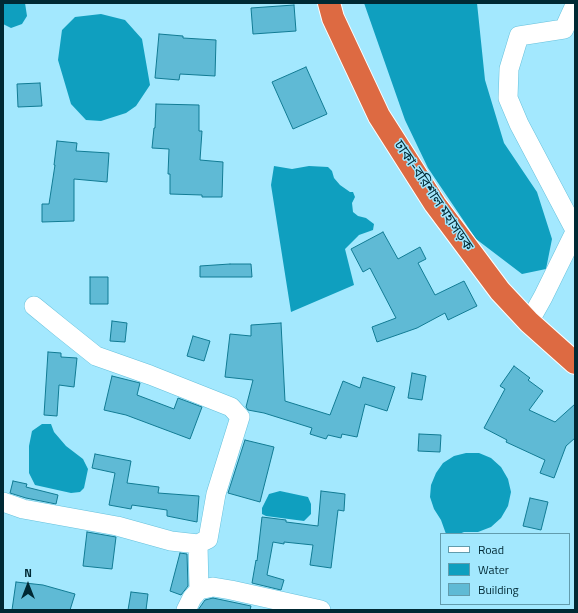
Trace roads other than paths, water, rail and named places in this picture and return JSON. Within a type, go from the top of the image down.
[{"type":"highway","name":"ঢাকা-বরিশাল মহাসড়ক","points":[[329,3],[333,18],[379,116],[435,204],[500,291],[528,322],[575,363]]},
{"type":"street","points":[[528,322],[544,297],[575,231],[519,124],[508,98],[509,69],[519,36],[564,29],[575,5]]},
{"type":"street","points":[[3,502],[23,509],[117,526],[171,541],[198,544],[208,538],[216,494],[240,417],[231,407],[150,375],[96,356],[34,306]]},
{"type":"street","points":[[198,544],[199,590]]},
{"type":"street","points":[[186,610],[192,598],[199,590],[213,587],[321,610]]},
{"type":"water","points":[[3,3],[25,3],[27,16],[22,24],[11,28],[3,24]]},
{"type":"water","points":[[364,3],[477,3],[485,80],[504,143],[537,192],[552,239],[546,269],[522,274],[476,239],[428,168],[405,120]]},
{"type":"water","points":[[101,14],[125,20],[142,39],[150,85],[136,106],[126,113],[101,121],[86,120],[71,104],[58,60],[62,30],[75,17]]},
{"type":"water","points":[[274,166],[292,169],[309,166],[328,167],[340,185],[350,192],[353,192],[355,197],[352,203],[353,212],[358,216],[366,218],[374,224],[373,230],[359,235],[345,249],[354,285],[291,312],[271,185]]},
{"type":"water","points":[[42,424],[51,424],[54,432],[66,446],[83,459],[88,469],[84,488],[80,492],[71,493],[35,485],[29,473],[29,446],[32,431]]},
{"type":"water","points":[[466,453],[479,453],[491,458],[501,467],[508,479],[511,492],[508,506],[501,518],[491,527],[478,532],[446,533],[430,497],[431,485],[436,473],[443,463],[454,456]]},
{"type":"water","points":[[280,491],[308,497],[311,504],[311,514],[304,521],[266,516],[262,514],[262,508],[269,494]]}]
